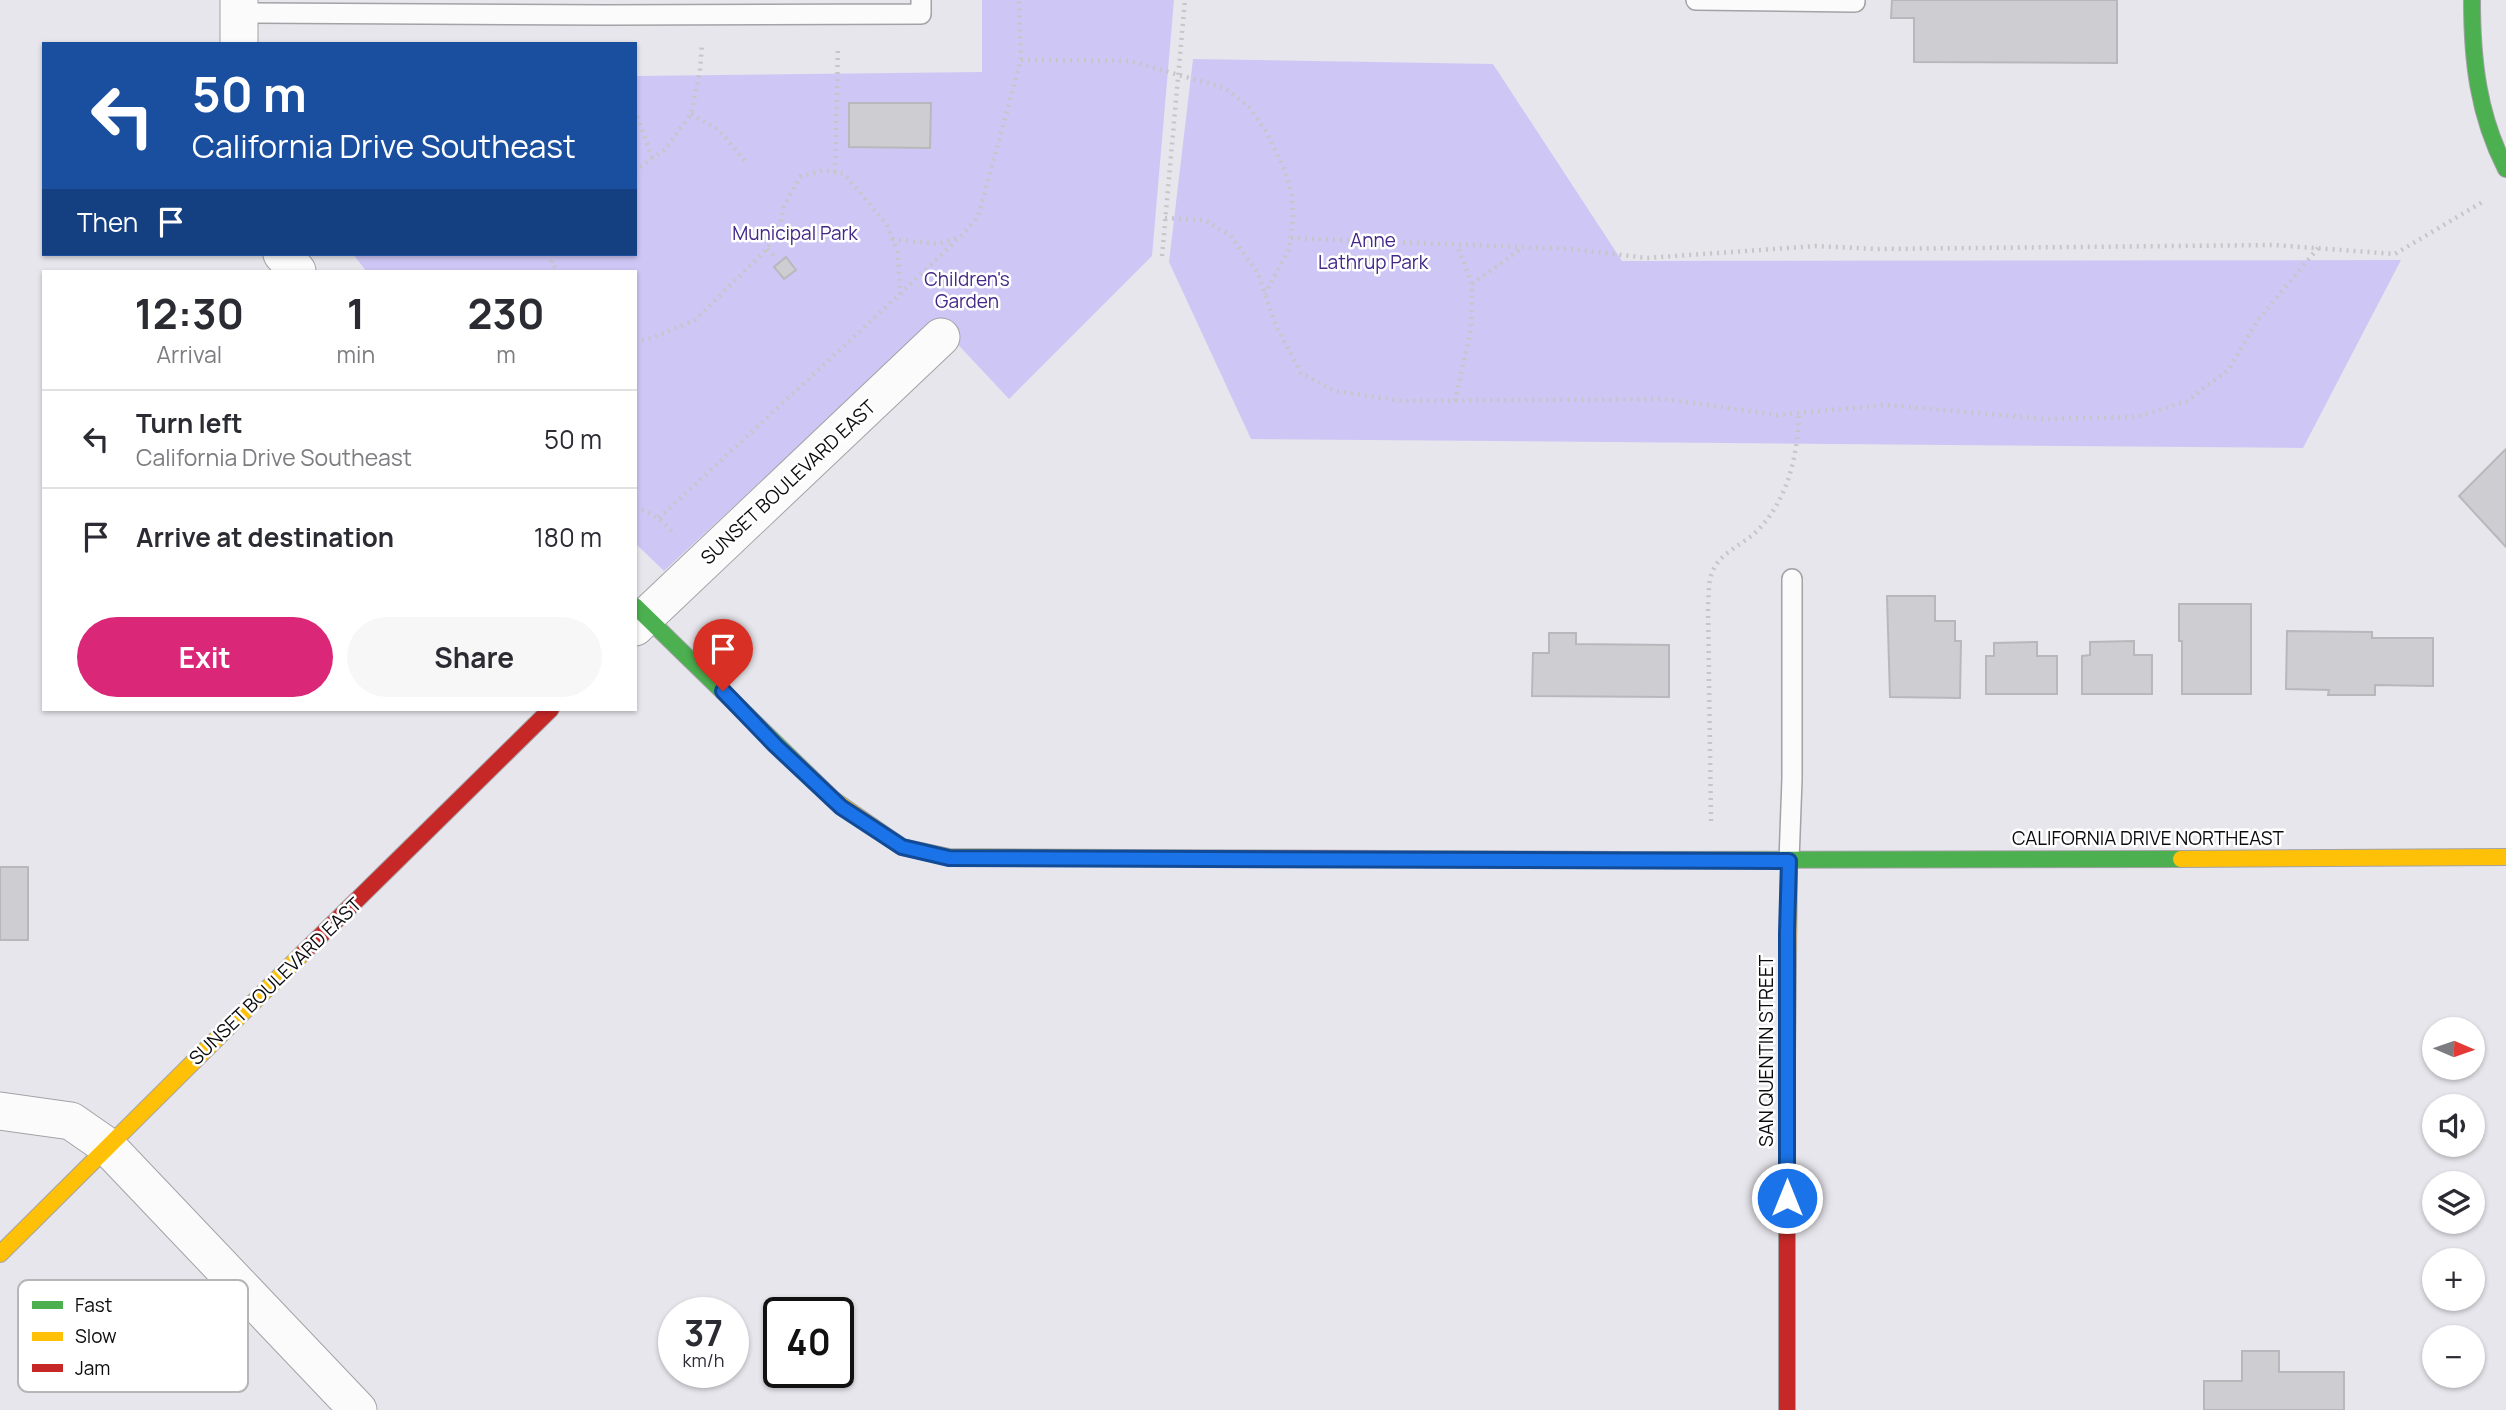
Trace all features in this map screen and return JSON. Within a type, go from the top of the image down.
[{"type":"street","points":[[2472,0],[2475,72],[2488,128],[2505,165]]},
{"type":"street","points":[[284,256],[296,270]]},
{"type":"street","name":"SUNSET BOULEVARD EAST","points":[[639,617],[941,337]]},
{"type":"street","name":"CALIFORNIA DRIVE NORTHEAST","points":[[639,617],[841,807],[902,847],[949,858],[1789,861],[2506,857]]},
{"type":"street","name":"SUNSET BOULEVARD EAST","points":[[0,1254],[549,711]]},
{"type":"street","name":"SAN QUENTIN STREET","points":[[1787,1410],[1789,861]]},
{"type":"street","points":[[0,1111],[71,1121],[107,1146],[234,1280]]},
{"type":"street","points":[[248,1294],[358,1410]]},
{"type":"lane","points":[[239,19],[785,7],[921,14],[921,0]]},
{"type":"lane","points":[[1696,0],[1855,2]]},
{"type":"lane","points":[[1789,861],[1792,779],[1791,579]]},
{"type":"path","points":[[659,518],[901,294],[978,217],[1021,60],[1019,0]]},
{"type":"path","points":[[1162,256],[1185,0]]},
{"type":"path","points":[[637,170],[665,150],[691,114],[701,71],[702,36]]},
{"type":"path","points":[[1021,60],[1130,61],[1225,88],[1249,107],[1267,133],[1286,173],[1292,196],[1293,216],[1289,249],[1265,295]]},
{"type":"path","points":[[835,172],[838,69]]},
{"type":"path","points":[[691,114],[720,131],[745,161]]},
{"type":"path","points":[[637,116],[652,158]]},
{"type":"path","points":[[637,342],[695,320],[767,249],[800,177],[824,170],[844,174],[887,225],[898,253],[901,294]]},
{"type":"path","points":[[1291,238],[1571,249],[1647,258],[1816,246],[1876,248],[2274,245],[2395,254],[2489,198]]},
{"type":"path","points":[[1165,218],[1204,220],[1230,235],[1258,273],[1276,326],[1301,373],[1335,391],[1402,401],[1665,399],[1777,415],[1886,405],[2046,419],[2136,417],[2187,401],[2229,369],[2257,321],[2318,248]]},
{"type":"path","points":[[892,239],[937,244],[961,236]]},
{"type":"path","points":[[1455,401],[1471,329],[1472,284],[1457,245]]},
{"type":"path","points":[[1472,284],[1523,248]]},
{"type":"path","points":[[767,249],[777,259]]},
{"type":"path","points":[[1711,827],[1708,605],[1711,575],[1717,560],[1759,529],[1779,502],[1793,466],[1799,413]]},
{"type":"path","points":[[637,508],[659,518],[681,541]]},
{"type":"green space","name":"Municipal Park","points":[[982,0],[1174,0],[1152,256],[1009,399],[935,320],[664,571],[637,545],[637,270],[365,270],[355,256],[637,256],[637,76],[982,72]]},
{"type":"green space","name":"Anne Lathrup Park","points":[[1193,59],[1493,64],[1622,261],[2401,260],[2303,448],[1251,439],[1169,262]]},
{"type":"building","points":[[1892,0],[2117,0],[2117,63],[1914,62],[1914,18],[1891,18]]},
{"type":"building","points":[[849,103],[931,103],[930,148],[849,147]]},
{"type":"building","points":[[786,257],[796,270],[784,279],[774,267]]},
{"type":"building","points":[[2506,449],[2506,547],[2459,496]]},
{"type":"building","points":[[1887,596],[1935,596],[1935,621],[1955,621],[1955,641],[1961,641],[1960,698],[1890,697]]},
{"type":"building","points":[[2179,604],[2251,604],[2251,694],[2182,694]]},
{"type":"building","points":[[2287,631],[2372,632],[2372,638],[2433,638],[2433,686],[2375,685],[2375,695],[2328,695],[2329,690],[2286,689]]},
{"type":"building","points":[[1549,633],[1576,633],[1576,644],[1669,645],[1669,697],[1532,696],[1533,653],[1549,653]]},
{"type":"building","points":[[2134,641],[2134,655],[2152,655],[2152,694],[2082,694],[2082,656],[2090,655],[2090,642]]},
{"type":"building","points":[[2037,642],[2037,656],[2057,656],[2057,694],[1986,694],[1986,656],[1994,656],[1994,643]]},
{"type":"building","points":[[0,867],[28,867],[28,940],[0,940]]},
{"type":"building","points":[[2242,1351],[2279,1351],[2279,1372],[2344,1372],[2344,1410],[2204,1410],[2204,1381],[2242,1381]]},
{"type":"traffic: fast","points":[[2472,0],[2478,87],[2496,149],[2506,169]]},
{"type":"traffic: fast","points":[[637,608],[834,800]]},
{"type":"traffic: fast","points":[[1625,860],[2181,859]]},
{"type":"traffic: slow","points":[[834,800],[902,847],[949,857],[1125,858]]},
{"type":"traffic: slow","points":[[2181,859],[2506,857]]},
{"type":"traffic: slow","points":[[1787,1059],[1789,861]]},
{"type":"traffic: slow","points":[[0,1254],[303,953]]},
{"type":"traffic: jam","points":[[303,953],[549,711]]},
{"type":"traffic: jam","points":[[1125,858],[1625,860]]},
{"type":"traffic: jam","points":[[1787,1059],[1787,1410]]},
{"type":"route","points":[[723,691],[841,807],[902,847],[949,858],[1789,861],[1787,1198]]},
{"type":"park label","name":"Children's Garden","points":[[967,290]]}]
